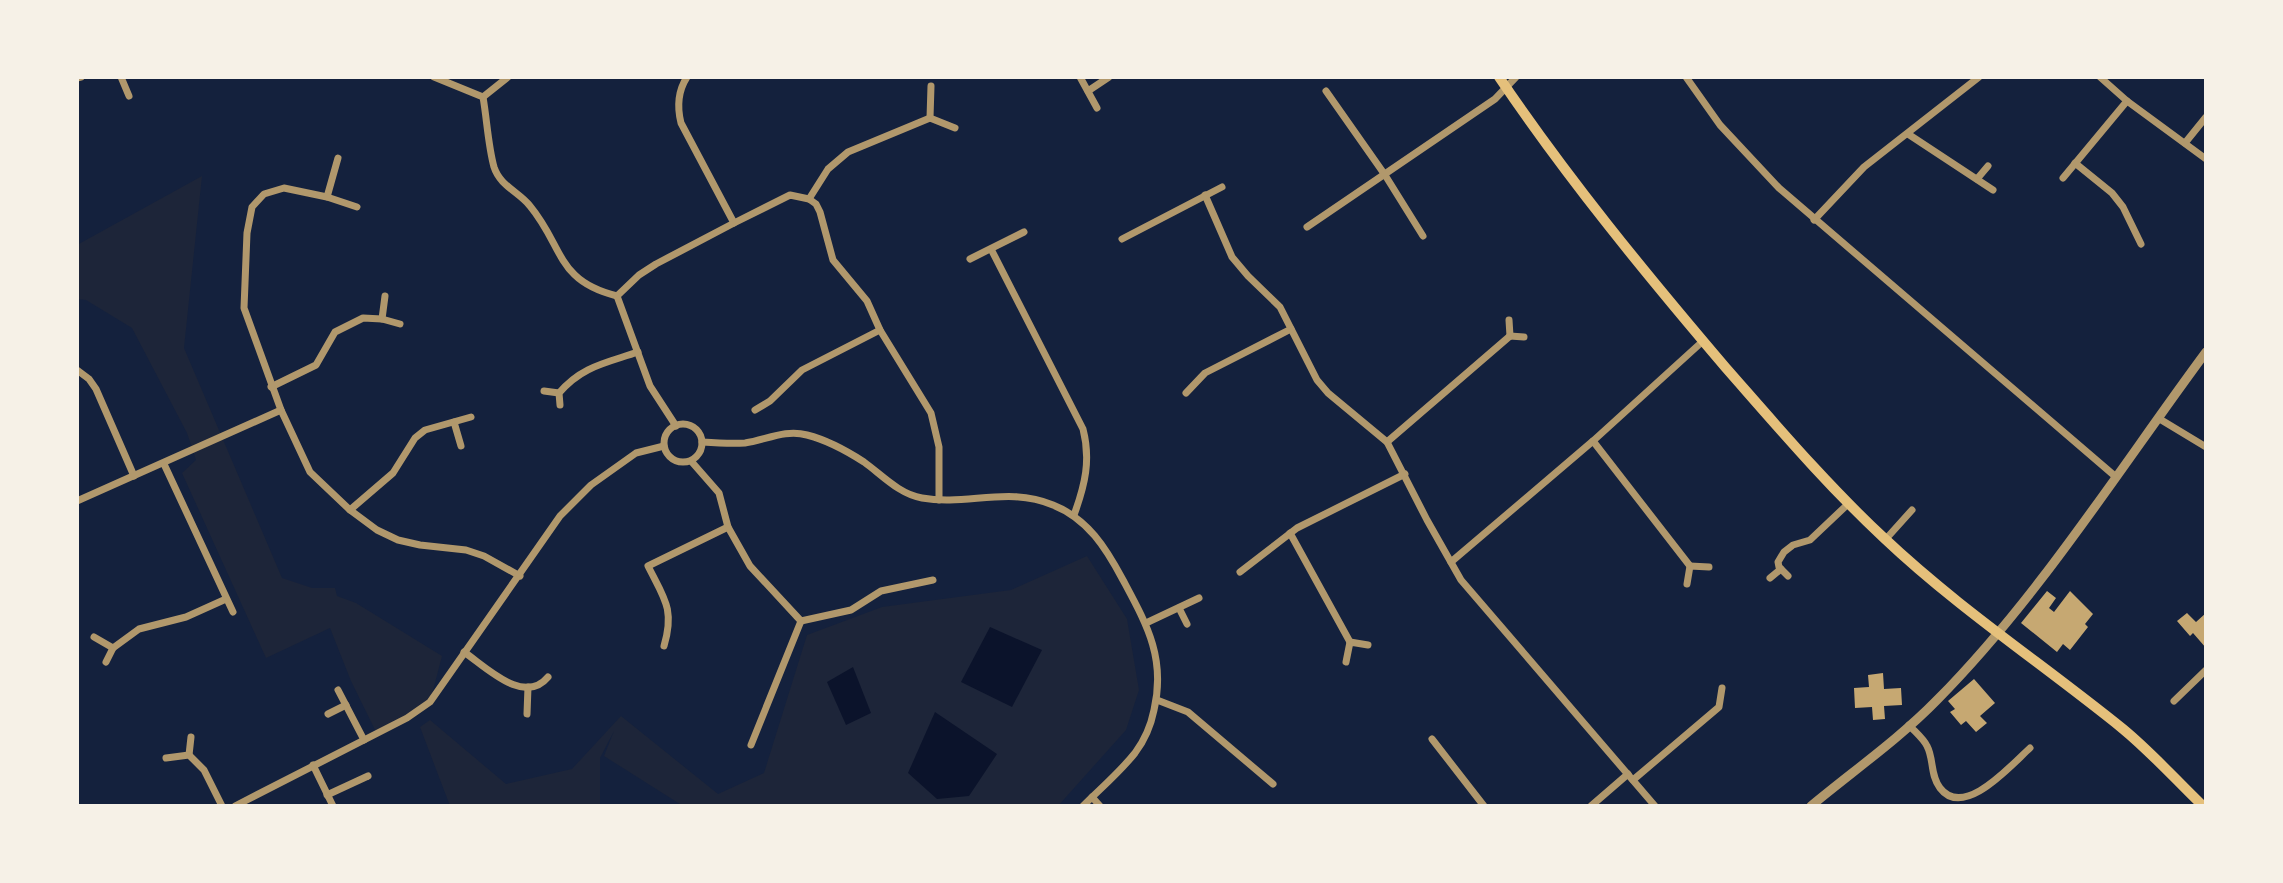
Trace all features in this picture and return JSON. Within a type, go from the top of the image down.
[{"type":"main road","points":[[1499,77],[1575,185],[1703,341],[1848,503],[1885,540],[1998,633],[2123,730],[2203,806]]},
{"type":"street","points":[[121,77],[129,96]]},
{"type":"street","points":[[483,97],[508,77]]},
{"type":"street","points":[[687,77],[679,96],[681,123],[734,223]]},
{"type":"street","points":[[1080,77],[1097,108]]},
{"type":"street","points":[[1088,91],[1109,77]]},
{"type":"street","points":[[1307,227],[1495,99],[1516,77]]},
{"type":"street","points":[[1686,77],[1720,125],[1779,188],[2116,477]]},
{"type":"street","points":[[1814,220],[1864,167],[1979,77]]},
{"type":"street","points":[[2100,77],[2127,101],[2206,159]]},
{"type":"street","points":[[439,78],[483,97]]},
{"type":"street","points":[[930,118],[931,86]]},
{"type":"street","points":[[1326,91],[1385,175],[1423,236]]},
{"type":"street","points":[[483,97],[494,169],[502,181],[528,202],[565,265],[575,276],[595,289],[617,296]]},
{"type":"street","points":[[2063,178],[2127,101]]},
{"type":"street","points":[[2185,143],[2206,117]]},
{"type":"street","points":[[809,199],[828,169],[848,152],[930,118],[955,128]]},
{"type":"street","points":[[1908,134],[1993,190]]},
{"type":"street","points":[[327,197],[338,158]]},
{"type":"street","points":[[2075,163],[2112,194],[2123,207],[2141,244]]},
{"type":"street","points":[[1977,180],[1988,166]]},
{"type":"street","points":[[1122,239],[1222,187]]},
{"type":"street","points":[[357,207],[327,197],[284,188],[264,194],[252,207],[247,233],[244,308],[281,410],[310,472],[350,510],[377,530],[398,540],[420,545],[466,550],[484,556],[520,576]]},
{"type":"street","points":[[617,296],[639,275],[656,264],[734,223],[790,195],[809,199],[820,212],[833,260],[858,287],[880,330],[930,413],[937,430],[939,447],[939,499]]},
{"type":"street","points":[[1205,195],[1232,257],[1280,307],[1317,380],[1328,393],[1387,442],[1461,580],[1655,806]]},
{"type":"street","points":[[970,259],[1024,232]]},
{"type":"street","points":[[991,249],[1083,429],[1087,445],[1086,474],[1074,515]]},
{"type":"street","points":[[382,318],[385,296]]},
{"type":"street","points":[[617,296],[650,386],[676,426]]},
{"type":"street","points":[[271,387],[316,365],[335,332],[363,318],[382,318],[400,324]]},
{"type":"street","points":[[1509,320],[1510,336]]},
{"type":"street","points":[[1186,393],[1205,373],[1291,329]]},
{"type":"street","points":[[755,410],[770,401],[802,370],[880,330]]},
{"type":"street","points":[[1387,442],[1510,336],[1524,337]]},
{"type":"street","points":[[1451,562],[1594,441],[1703,341]]},
{"type":"street","points":[[560,405],[559,393],[572,377],[638,352]]},
{"type":"street","points":[[1811,806],[1936,702],[1998,633],[2206,352]]},
{"type":"street","points":[[77,370],[89,379],[96,389],[134,476]]},
{"type":"street","points":[[544,391],[559,393]]},
{"type":"street","points":[[77,501],[281,410]]},
{"type":"street","points":[[350,510],[393,473],[415,438],[425,430],[471,417]]},
{"type":"street","points":[[2158,418],[2206,447]]},
{"type":"street","points":[[454,422],[461,446]]},
{"type":"street","points":[[682,424],[693,427],[701,436],[699,453],[691,461],[685,463],[674,460],[664,446],[667,434],[676,426],[682,424]]},
{"type":"street","points":[[702,442],[747,443],[773,435],[805,434],[846,452],[905,492],[920,498],[1012,495],[1051,504],[1074,515],[1109,553],[1146,623],[1158,665],[1157,700],[1152,719],[1135,753],[1083,806]]},
{"type":"street","points":[[1594,441],[1690,566],[1687,584]]},
{"type":"street","points":[[235,806],[407,718],[430,702],[560,516],[591,485],[636,453],[664,446]]},
{"type":"street","points":[[691,461],[719,493],[728,527],[750,566],[801,621]]},
{"type":"street","points":[[164,464],[233,612]]},
{"type":"street","points":[[1240,572],[1290,533],[1405,474]]},
{"type":"street","points":[[1788,576],[1778,562],[1784,552],[1793,545],[1810,540],[1848,503]]},
{"type":"street","points":[[1885,540],[1912,510]]},
{"type":"street","points":[[664,646],[670,625],[668,606],[649,566],[728,527]]},
{"type":"street","points":[[1290,533],[1350,642],[1346,662]]},
{"type":"street","points":[[1690,566],[1709,567]]},
{"type":"street","points":[[1770,578],[1782,569]]},
{"type":"street","points":[[801,621],[851,610],[881,591],[933,580]]},
{"type":"street","points":[[1146,623],[1199,598]]},
{"type":"street","points":[[106,662],[113,648],[139,629],[186,617],[226,599]]},
{"type":"street","points":[[1179,608],[1187,624]]},
{"type":"street","points":[[751,745],[801,621]]},
{"type":"street","points":[[94,637],[113,648]]},
{"type":"street","points":[[1350,642],[1368,645]]},
{"type":"street","points":[[464,652],[508,682],[528,687],[540,684],[548,677]]},
{"type":"street","points":[[2174,701],[2206,670]]},
{"type":"street","points":[[527,714],[528,687]]},
{"type":"street","points":[[1591,806],[1719,708],[1722,688]]},
{"type":"street","points":[[338,690],[364,740]]},
{"type":"street","points":[[1157,700],[1188,712],[1273,784]]},
{"type":"street","points":[[328,714],[346,705]]},
{"type":"street","points":[[1909,725],[1926,745],[1931,770],[1940,790],[1956,797],[1974,795],[1992,783],[2030,748]]},
{"type":"street","points":[[189,755],[191,737]]},
{"type":"street","points":[[1432,739],[1484,806]]},
{"type":"street","points":[[166,758],[189,755]]},
{"type":"street","points":[[189,755],[204,770],[222,806]]},
{"type":"street","points":[[313,765],[333,806]]},
{"type":"street","points":[[327,795],[368,776]]},
{"type":"street","points":[[1091,797],[1100,806]]},
{"type":"shaded area","points":[[202,176],[184,348],[282,578],[312,588],[335,588],[337,596],[356,603],[442,656],[430,702],[377,734],[351,681],[330,628],[266,658],[182,473],[196,460],[187,433],[132,328],[86,300],[77,299],[77,245]]},
{"type":"shaded area","points":[[1087,556],[1127,619],[1139,690],[1126,730],[1058,806],[683,806],[604,756],[614,731],[600,758],[600,806],[450,806],[420,727],[430,720],[506,784],[572,769],[621,716],[718,794],[764,773],[807,635],[882,607],[1011,590]]},
{"type":"shaded area","points":[[990,627],[1042,650],[1012,707],[961,682]]},
{"type":"shaded area","points":[[853,667],[871,713],[846,725],[827,682]]},
{"type":"shaded area","points":[[935,712],[997,754],[969,796],[937,799],[908,773]]},
{"type":"building","points":[[2047,591],[2056,598],[2049,608],[2054,612],[2070,591],[2093,614],[2085,624],[2088,627],[2070,650],[2063,644],[2057,652],[2021,623]]},
{"type":"building","points":[[2187,613],[2196,622],[2206,613],[2206,648],[2193,633],[2190,636],[2177,621]]},
{"type":"building","points":[[1883,673],[1884,689],[1901,688],[1902,705],[1884,706],[1885,719],[1873,720],[1872,707],[1855,708],[1854,688],[1869,687],[1868,675]]},
{"type":"building","points":[[1974,679],[1995,703],[1980,716],[1987,723],[1976,732],[1966,721],[1961,725],[1950,712],[1955,709],[1948,701]]}]
